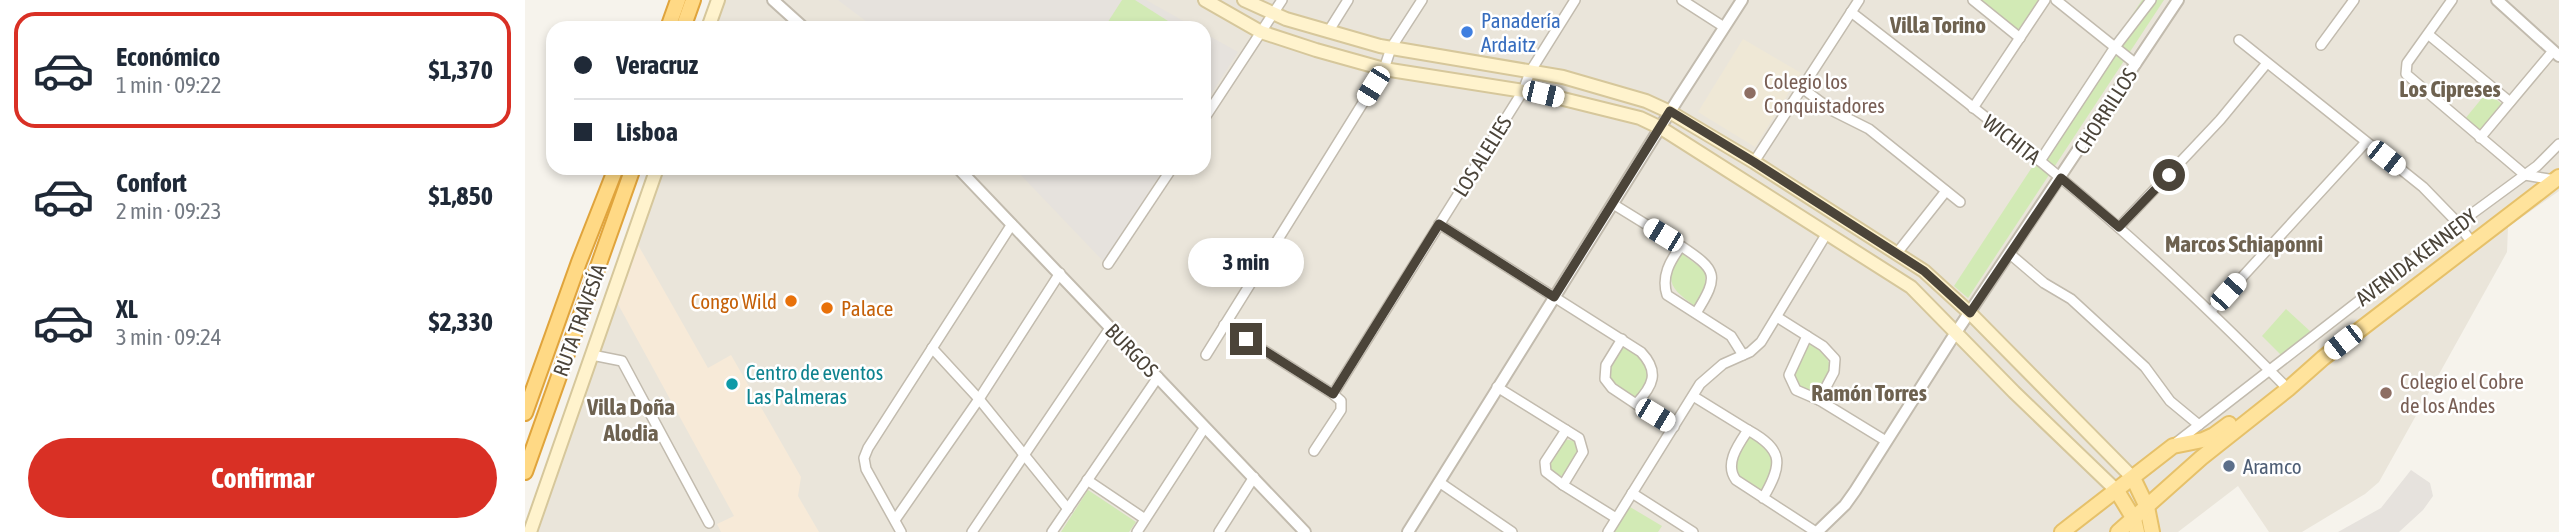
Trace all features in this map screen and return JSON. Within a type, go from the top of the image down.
[{"type":"highway","points":[[671,21],[678,0]]},
{"type":"highway","points":[[685,21],[692,0]]},
{"type":"highway","name":"RUTA TRAVESÍA","points":[[525,413],[613,175]]},
{"type":"highway","name":"RUTA TRAVESÍA","points":[[525,472],[631,175]]},
{"type":"main road","points":[[710,21],[718,0]]},
{"type":"main road","points":[[1205,0],[1261,32],[1316,50],[1384,69],[1523,91],[1640,118],[1661,128],[1911,287],[2014,392],[2117,491],[2135,526]]},
{"type":"main road","points":[[1244,0],[1273,15],[1328,32],[1391,48],[1600,86],[1646,100],[1670,111],[1929,275],[2133,478],[2147,507],[2152,532]]},
{"type":"main road","points":[[530,532],[655,175]]},
{"type":"main road","name":"AVENIDA KENNEDY","points":[[2062,532],[2172,446],[2214,436],[2285,386],[2558,179]]},
{"type":"main road","name":"AVENIDA KENNEDY","points":[[2119,532],[2135,526],[2147,507],[2285,386]]},
{"type":"main road","points":[[2064,440],[2080,425]]},
{"type":"street","points":[[773,0],[796,21]]},
{"type":"street","points":[[1211,108],[1282,0]]},
{"type":"street","points":[[1328,32],[1348,0]]},
{"type":"street","points":[[1206,355],[1384,69],[1391,48],[1422,0]]},
{"type":"street","name":"LOS ALELIES","points":[[1333,394],[1523,91],[1530,72],[1575,0]]},
{"type":"street","points":[[1682,0],[1724,27]]},
{"type":"street","points":[[1408,532],[1742,0]]},
{"type":"street","points":[[1754,162],[1859,0]]},
{"type":"street","points":[[1973,0],[2020,38]]},
{"type":"street","points":[[1973,108],[2045,0]]},
{"type":"street","points":[[2056,0],[2136,64]]},
{"type":"street","points":[[2040,161],[2115,47],[2151,0]]},
{"type":"street","name":"CHORRILLOS","points":[[1817,532],[1845,505],[1957,331],[2178,0]]},
{"type":"street","points":[[2321,45],[2352,3],[2341,0]]},
{"type":"street","points":[[2452,0],[2407,63],[2406,74],[2525,175],[2558,179]]},
{"type":"street","points":[[2480,138],[2556,54],[2497,0]]},
{"type":"street","name":"WICHITA","points":[[1851,12],[2119,227],[2211,311],[2285,386]]},
{"type":"street","points":[[2429,35],[2510,102]]},
{"type":"street","points":[[2239,40],[2423,187],[2473,244]]},
{"type":"street","points":[[2119,227],[2220,120],[2267,63]]},
{"type":"street","points":[[1802,88],[1833,111],[1869,129],[1959,202]]},
{"type":"street","points":[[2211,311],[2366,142]]},
{"type":"street","name":"AVENIDA KENNEDY","points":[[2172,446],[2525,175],[2559,144]]},
{"type":"street","name":"BURGOS","points":[[965,175],[1303,531]]},
{"type":"street","points":[[1108,264],[1167,175]]},
{"type":"street","points":[[1897,253],[1946,191]]},
{"type":"street","points":[[1612,204],[1681,246],[1710,269],[1711,286],[1696,313]]},
{"type":"street","points":[[901,532],[866,469],[864,458],[1012,224]]},
{"type":"street","points":[[1439,224],[1641,352],[1651,366],[1651,384],[1636,404]]},
{"type":"street","points":[[1608,532],[1700,384],[1723,364],[1743,355],[1761,342],[1826,233]]},
{"type":"street","points":[[1681,246],[1667,268],[1664,286],[1667,295],[1735,340],[1743,355]]},
{"type":"street","points":[[2010,254],[2044,283],[2071,299],[2145,367],[2170,401],[2199,425]]},
{"type":"street","points":[[895,520],[979,399],[1060,273]]},
{"type":"street","points":[[1777,317],[1823,346],[1835,359],[1834,372],[1819,400]]},
{"type":"street","points":[[1224,326],[1341,401],[1341,410],[1314,451]]},
{"type":"street","points":[[972,532],[1110,328]]},
{"type":"street","points":[[1807,336],[1789,374],[1796,390],[1819,400],[1886,441]]},
{"type":"street","points":[[1622,339],[1606,365],[1605,379],[1612,388],[1674,427]]},
{"type":"street","points":[[932,348],[979,399],[1068,509]]},
{"type":"street","points":[[592,355],[621,361],[709,523]]},
{"type":"street","points":[[1052,532],[1158,377]]},
{"type":"street","points":[[1497,387],[1579,438],[1583,452],[1563,485]]},
{"type":"street","points":[[1693,396],[1769,443],[1775,453],[1773,479],[1763,498]]},
{"type":"street","points":[[1137,532],[1205,427]]},
{"type":"street","points":[[1566,430],[1545,461],[1546,472],[1616,518]]},
{"type":"street","points":[[1748,430],[1731,462],[1731,471],[1736,481],[1817,532]]},
{"type":"street","points":[[1219,532],[1254,477]]},
{"type":"street","points":[[1087,480],[1145,519]]},
{"type":"street","points":[[1439,482],[1513,532]]},
{"type":"street","points":[[1632,493],[1692,532]]},
{"type":"shaded area","points":[[720,0],[2559,0],[2559,191],[2508,227],[2507,252],[2379,482],[2365,494],[2302,532],[2269,532],[2238,486],[2178,532],[538,532],[662,175],[1211,175],[1211,21],[712,21]]},
{"type":"shaded area","points":[[838,0],[1146,0],[1184,21],[866,21]]},
{"type":"shaded area","points":[[1211,37],[1238,52],[1211,94]]},
{"type":"shaded area","name":"Colegio los Conquistadores","points":[[1743,39],[1801,73],[1755,147],[1698,112]]},
{"type":"shaded area","points":[[1021,175],[1160,175],[1104,262]]},
{"type":"shaded area","name":"Centro de eventos Las Palmeras","points":[[633,236],[708,368],[731,355],[801,477],[798,496],[819,532],[721,532],[717,524],[734,516],[613,295]]},
{"type":"shaded area","points":[[2411,470],[2430,483],[2433,496],[2423,510],[2399,532],[2338,532],[2381,508]]},
{"type":"green space","points":[[1122,0],[1135,0],[1168,21],[1108,21]]},
{"type":"green space","points":[[1980,0],[2038,0],[2021,29],[2016,29]]},
{"type":"green space","points":[[2142,0],[2164,0],[1968,298],[1954,286]]},
{"type":"green space","points":[[2487,92],[2503,105],[2476,138],[2460,125]]},
{"type":"green space","points":[[1680,252],[1705,271],[1706,285],[1696,307],[1680,295],[1672,284],[1672,271]]},
{"type":"green space","points":[[2286,309],[2311,332],[2282,356],[2262,336]]},
{"type":"green space","points":[[1808,343],[1822,352],[1831,367],[1816,397],[1799,387],[1793,374]]},
{"type":"green space","points":[[1621,345],[1639,356],[1647,368],[1646,382],[1635,400],[1608,378],[1609,366]]},
{"type":"green space","points":[[1749,435],[1769,448],[1770,471],[1761,493],[1738,478],[1734,463]]},
{"type":"green space","points":[[1564,439],[1574,441],[1579,452],[1563,476],[1554,475],[1547,469],[1551,455]]},
{"type":"green space","points":[[1088,490],[1136,522],[1129,532],[1061,532]]},
{"type":"green space","points":[[1625,504],[1662,526],[1658,532],[1608,532]]},
{"type":"place","name":"Panadería Ardaitz","points":[[1467,32]]},
{"type":"place","name":"Colegio los Conquistadores","points":[[1750,93]]},
{"type":"place","name":"Congo Wild","points":[[791,301]]},
{"type":"place","name":"Palace","points":[[827,308]]},
{"type":"place","name":"Centro de eventos Las Palmeras","points":[[732,384]]},
{"type":"place","name":"Colegio el Cobre de los Andes","points":[[2386,393]]},
{"type":"place","name":"Aramco","points":[[2229,466]]},
{"type":"district","name":"Villa Torino","points":[[1938,25]]},
{"type":"district","name":"Los Cipreses","points":[[2450,89]]},
{"type":"district","name":"Marcos Schiaponni","points":[[2244,244]]},
{"type":"district","name":"Ramón Torres","points":[[1869,393]]},
{"type":"district","name":"Villa Doña Alodia","points":[[631,420]]},
{"type":"route","points":[[1246,339],[1333,394],[1439,224],[1554,297],[1670,111],[1924,271],[1970,313],[2061,178],[2119,227],[2169,175]]}]
